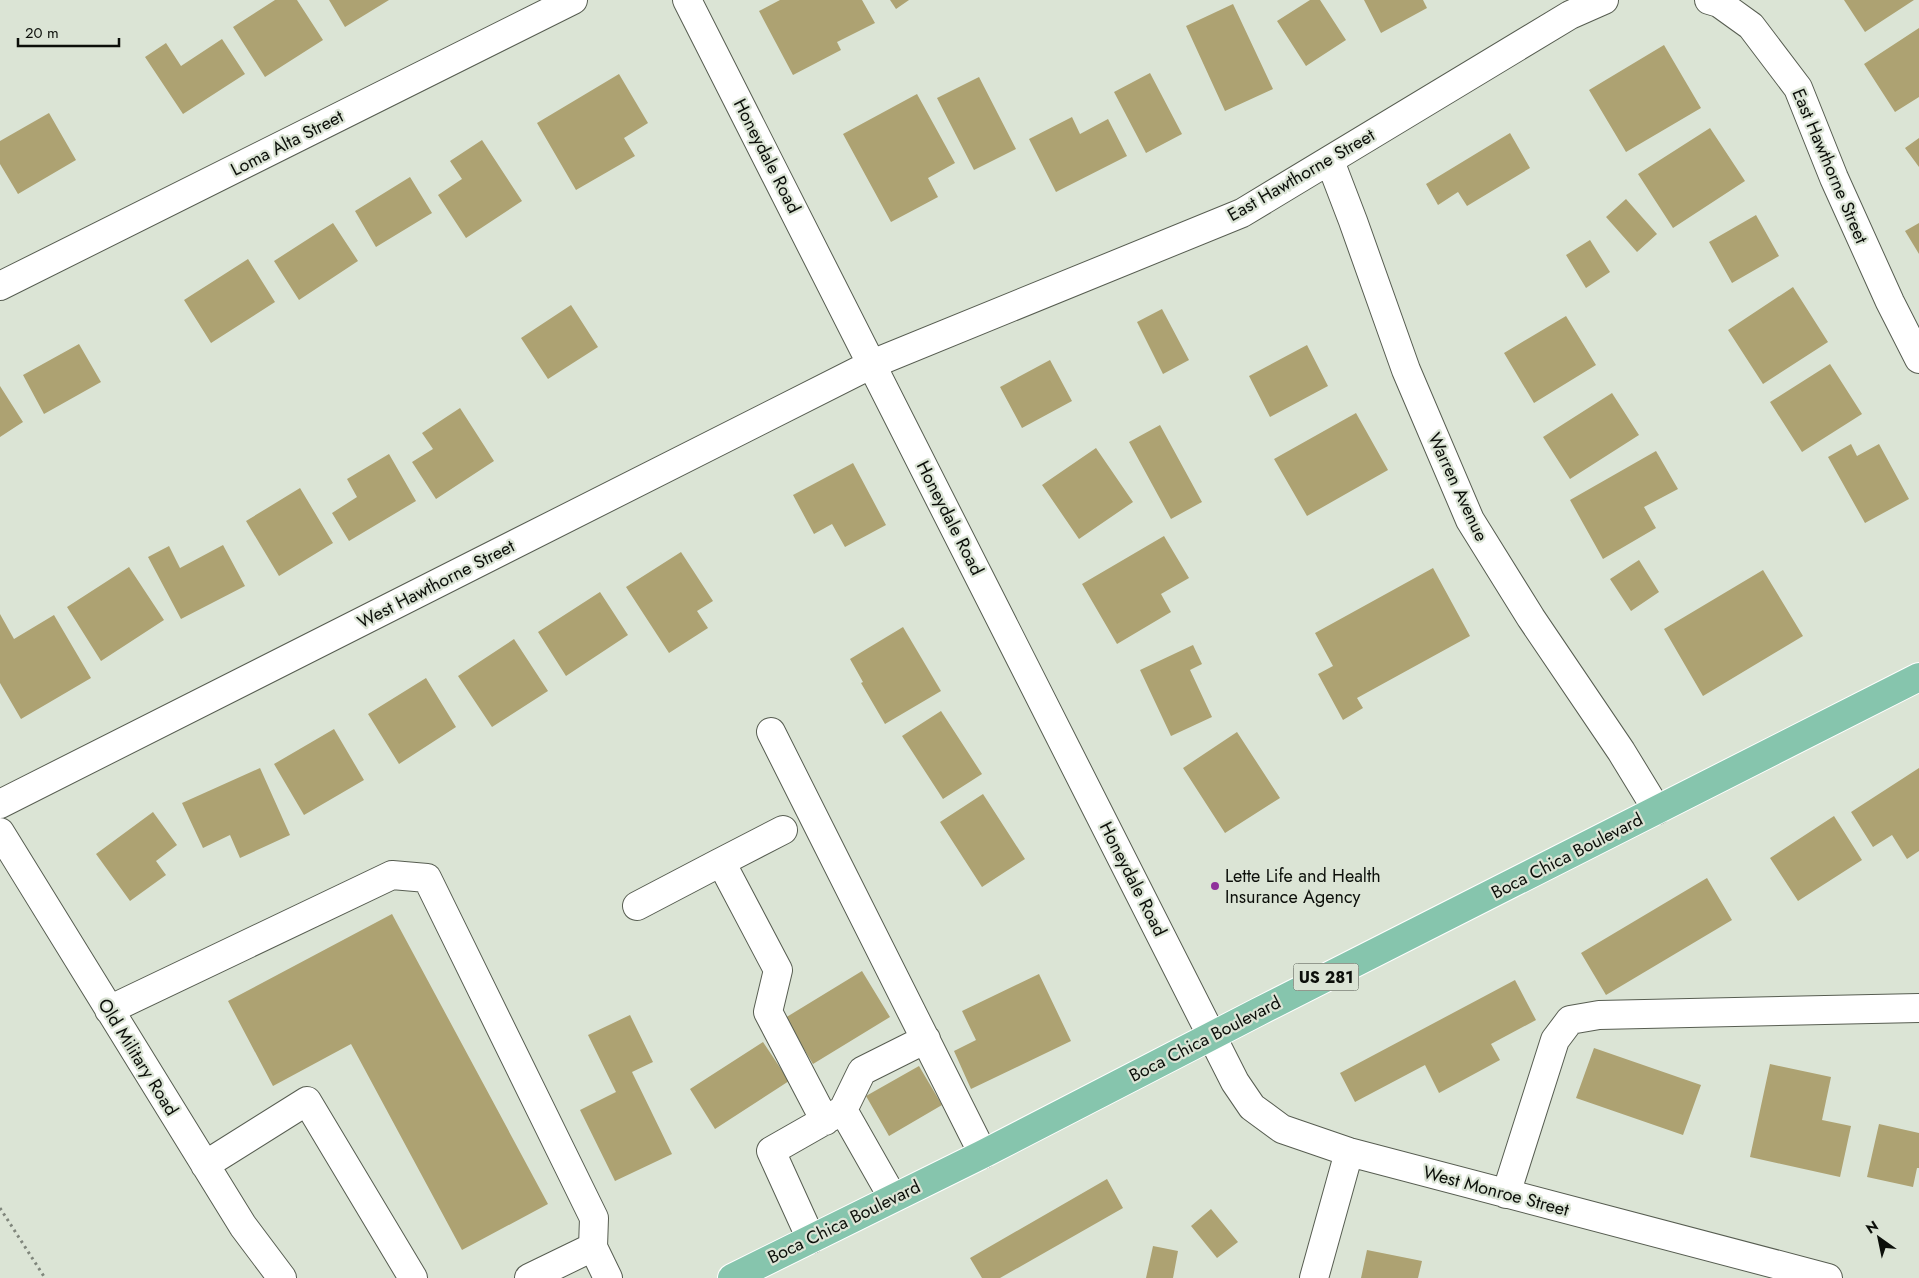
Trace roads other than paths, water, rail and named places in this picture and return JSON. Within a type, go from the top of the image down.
[{"type":"main road","name":"Boca Chica Boulevard","points":[[732,1278],[983,1154],[1213,1035],[1919,677]]},
{"type":"street","name":"Loma Alta Street","points":[[0,286],[573,0]]},
{"type":"street","name":"Honeydale Road","points":[[687,0],[1213,1035]]},
{"type":"street","name":"East Hawthorne Street","points":[[872,364],[1242,213],[1570,15],[1604,0]]},
{"type":"street","name":"East Hawthorne Street","points":[[1709,0],[1718,3],[1751,26],[1798,88],[1834,178],[1882,284],[1919,359]]},
{"type":"street","name":"Warren Avenue","points":[[1330,161],[1406,370],[1470,520],[1531,618],[1621,751],[1657,810]]},
{"type":"street","name":"West Hawthorne Street","points":[[0,804],[872,364]]},
{"type":"street","points":[[771,732],[983,1154]]},
{"type":"street","points":[[638,906],[784,830]]},
{"type":"street","name":"Old Military Road","points":[[0,832],[205,1165],[244,1226],[282,1278]]},
{"type":"street","points":[[722,862],[778,970],[768,1012],[834,1115],[893,1198]]},
{"type":"street","points":[[109,1010],[392,875],[427,878],[594,1218],[593,1247],[608,1278]]},
{"type":"street","points":[[1506,1194],[1555,1040],[1570,1020],[1599,1015],[1919,1008]]},
{"type":"street","name":"West Monroe Street","points":[[1213,1035],[1235,1082],[1252,1107],[1282,1129],[1349,1152],[1828,1278]]},
{"type":"street","points":[[811,1239],[771,1151],[834,1115],[862,1071],[926,1039]]},
{"type":"street","points":[[205,1165],[307,1101],[413,1278]]},
{"type":"street","points":[[1314,1278],[1349,1152]]},
{"type":"street","points":[[529,1278],[593,1247]]},
{"type":"place","name":"Lette Life and Health Insurance Agency","points":[[1215,886]]}]
